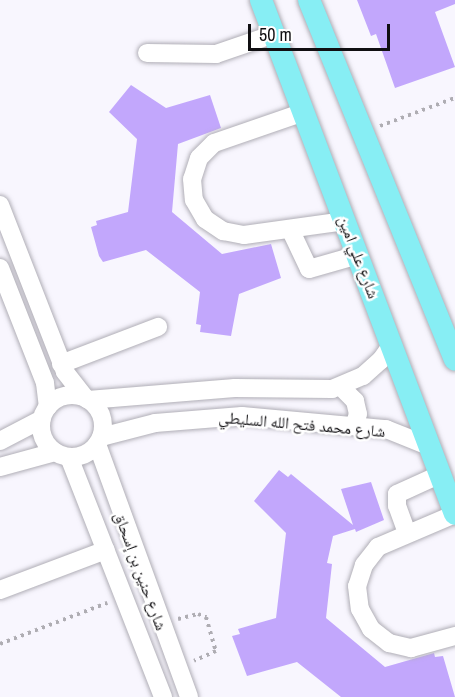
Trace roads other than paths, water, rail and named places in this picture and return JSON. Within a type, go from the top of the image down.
[{"type":"main road","name":"شارع علي امين","points":[[261,0],[455,514]]},
{"type":"main road","points":[[309,0],[455,359]]},
{"type":"street","points":[[147,53],[216,54],[274,34]]},
{"type":"street","points":[[304,112],[214,143],[199,158],[192,179],[195,200],[205,219],[223,231],[244,235],[345,221]]},
{"type":"street","points":[[0,205],[61,364],[101,416],[99,441],[80,456],[62,455],[0,466]]},
{"type":"street","points":[[290,229],[309,269],[358,255]]},
{"type":"street","points":[[0,268],[45,383],[46,443],[62,455]]},
{"type":"street","points":[[61,364],[158,327]]},
{"type":"street","name":"شارع محمد فتح الله السليطي","points":[[86,399],[131,399],[207,390],[322,391],[341,387],[373,369],[392,344]]},
{"type":"street","points":[[341,387],[356,400],[358,414],[354,426]]},
{"type":"street","points":[[0,441],[45,413],[64,396],[86,399]]},
{"type":"street","name":"شارع محمد فتح الله السليطي","points":[[99,441],[141,425],[209,416],[386,429],[431,447]]},
{"type":"street","name":"شارع حنين بن إسحاق","points":[[99,441],[160,625],[189,697]]},
{"type":"street","name":"شارع حنين بن إسحاق","points":[[62,455],[106,550],[163,697]]},
{"type":"street","points":[[407,533],[397,506],[398,494],[441,474]]},
{"type":"street","points":[[455,514],[378,547],[364,565],[357,586],[360,609],[371,629],[389,643],[411,648],[455,636]]},
{"type":"street","points":[[0,590],[106,550]]}]
